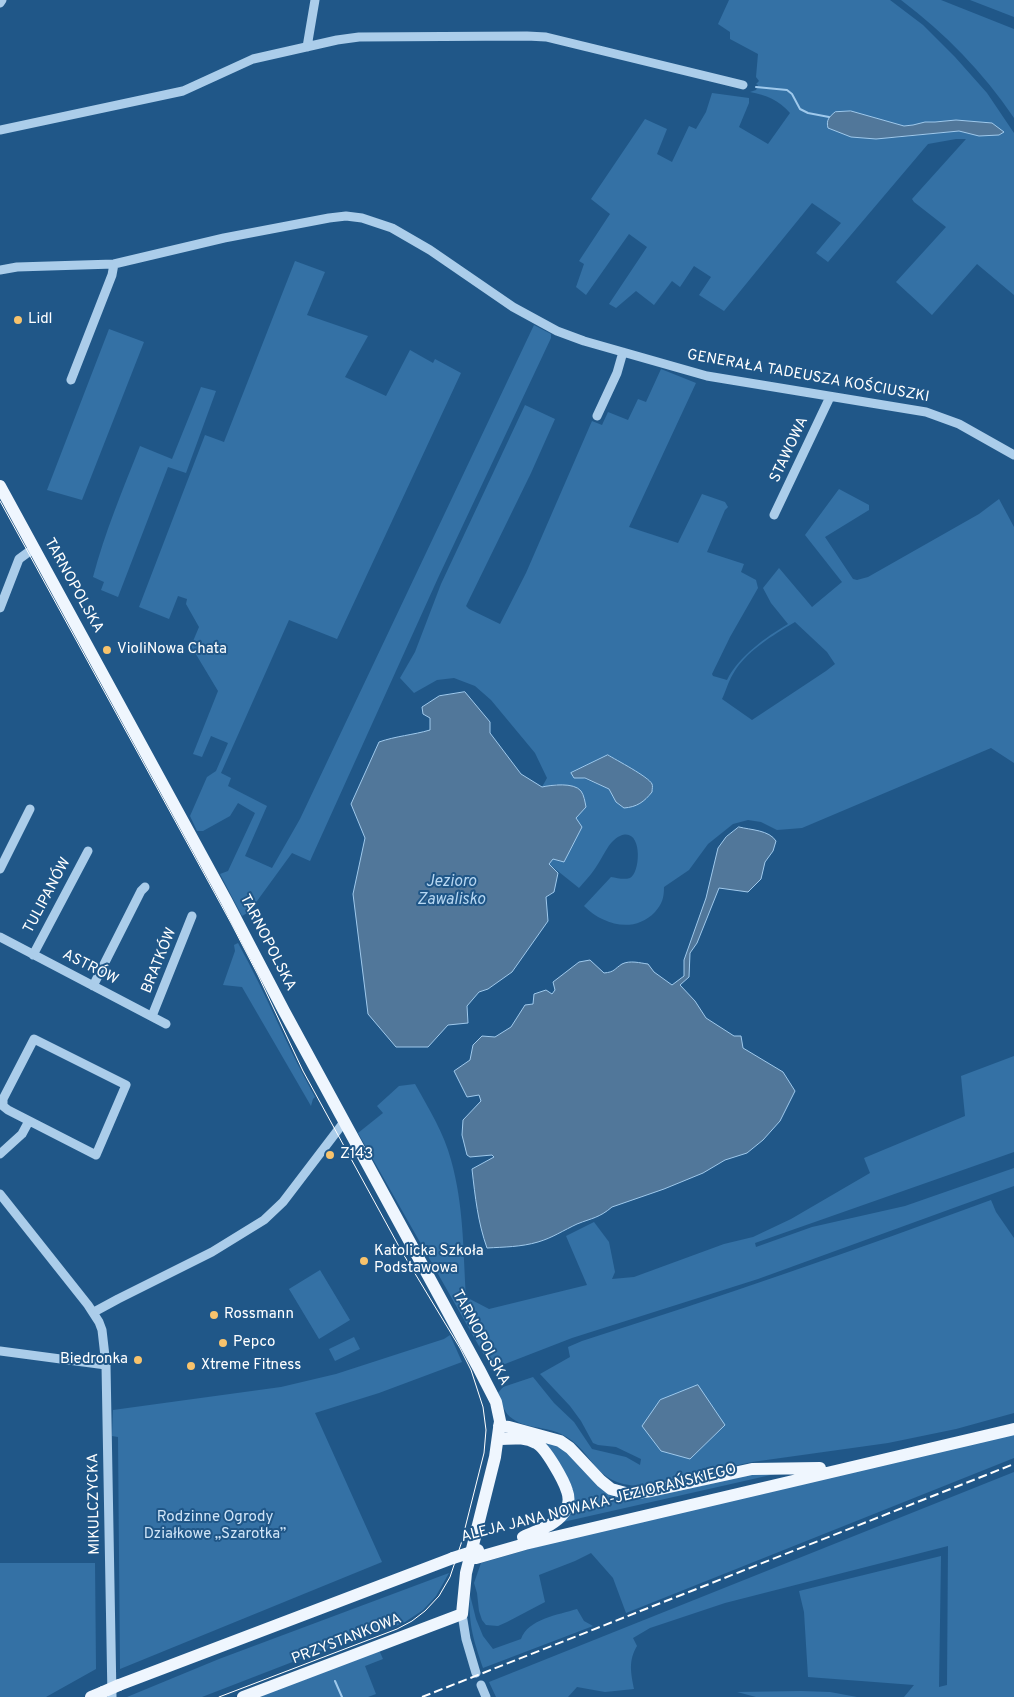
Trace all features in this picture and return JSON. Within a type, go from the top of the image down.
[{"type":"main road","name":"TARNOPOLSKA","points":[[0,486],[479,1369],[496,1402],[499,1427]]},
{"type":"main road","name":"ALEJA JANA NOWAKA-JEZIORAŃSKIEGO","points":[[109,1694],[523,1536],[820,1468],[1014,1421]]},
{"type":"main road","points":[[499,1427],[509,1427],[560,1441],[570,1448],[611,1489],[628,1494],[651,1492],[752,1469],[820,1468]]},
{"type":"main road","points":[[499,1427],[521,1439],[538,1444],[547,1454],[568,1492],[569,1502],[565,1512],[555,1522],[523,1536]]},
{"type":"main road","points":[[462,1614],[466,1573],[499,1427]]},
{"type":"main road","name":"ALEJA JANA NOWAKA-JEZIORAŃSKIEGO","points":[[477,1554],[1014,1429]]},
{"type":"main road","name":"PRZYSTANKOWA","points":[[243,1697],[462,1614]]},
{"type":"street","points":[[307,47],[315,0]]},
{"type":"street","points":[[0,130],[183,91],[245,62],[337,40],[359,37],[536,36],[598,49],[743,85]]},
{"type":"street","name":"GENERAŁA TADEUSZA KOŚCIUSZKI","points":[[0,270],[17,267],[114,264],[224,238],[329,218],[346,216],[362,218],[392,228],[414,240],[513,307],[557,331],[584,342],[708,376],[926,412],[959,424],[1014,455]]},
{"type":"street","points":[[71,380],[112,275],[114,264]]},
{"type":"street","points":[[597,416],[617,373],[623,352]]},
{"type":"street","name":"STAWOWA","points":[[774,515],[830,397]]},
{"type":"street","points":[[0,608],[19,559],[34,548]]},
{"type":"street","points":[[0,869],[30,809]]},
{"type":"street","name":"TULIPANÓW","points":[[33,954],[88,851]]},
{"type":"street","points":[[93,986],[141,891],[145,887]]},
{"type":"street","name":"BRATKÓW","points":[[152,1016],[192,916]]},
{"type":"street","name":"ASTRÓW","points":[[0,937],[166,1024]]},
{"type":"street","points":[[34,1039],[126,1085],[96,1155],[30,1121],[5,1108],[2,1103],[34,1039]]},
{"type":"street","points":[[0,1154],[22,1134],[30,1121]]},
{"type":"street","points":[[94,1312],[212,1252],[264,1220],[283,1202],[344,1122]]},
{"type":"street","name":"MIKULCZYCKA","points":[[0,1194],[94,1312],[102,1330],[106,1365],[109,1694]]},
{"type":"street","points":[[0,1351],[106,1365]]},
{"type":"street","points":[[462,1614],[466,1640],[476,1673]]},
{"type":"street","points":[[481,1685],[486,1697]]},
{"type":"green space","points":[[729,0],[890,0],[923,25],[987,93],[1014,133],[1014,295],[977,264],[932,315],[896,282],[946,227],[912,199],[966,139],[928,144],[828,262],[816,253],[841,223],[812,203],[724,311],[699,295],[711,277],[694,266],[680,287],[672,281],[654,305],[636,291],[616,308],[609,304],[647,247],[629,234],[586,295],[576,287],[584,264],[579,261],[610,214],[591,199],[645,119],[667,129],[657,154],[672,162],[689,126],[696,129],[706,112],[712,93],[749,98],[749,103],[739,127],[768,144],[790,113],[772,99],[750,92],[756,90],[758,85],[756,84],[759,81],[756,77],[758,54],[730,39],[730,32],[718,24]],"holes":[[[851,111],[904,126],[925,122],[956,120],[992,123],[970,134],[959,131],[892,138],[864,138],[835,112]]]},
{"type":"green space","points":[[901,0],[941,0],[1014,29],[1014,118],[962,54],[933,26]]},
{"type":"green space","points":[[970,0],[1014,0],[1014,17]]},
{"type":"green space","points":[[295,261],[325,272],[307,315],[368,336],[345,377],[386,396],[410,350],[433,363],[435,359],[461,373],[337,639],[289,620],[221,773],[231,778],[228,786],[267,806],[245,856],[272,868],[300,819],[534,325],[551,334],[551,338],[438,578],[310,861],[292,853],[249,912],[242,916],[220,874],[228,871],[255,813],[238,803],[230,816],[203,831],[197,831],[190,816],[207,777],[216,771],[228,743],[211,736],[202,757],[193,754],[218,691],[191,646],[199,627],[186,604],[187,599],[178,596],[169,619],[139,607],[205,435],[224,442]]},
{"type":"green space","points":[[109,329],[144,342],[82,500],[47,490]]},
{"type":"green space","points":[[661,369],[696,383],[629,527],[678,543],[702,494],[725,502],[728,507],[707,552],[744,564],[741,572],[756,580],[758,588],[730,637],[712,674],[727,680],[746,655],[762,641],[788,624],[771,603],[763,588],[779,568],[812,607],[842,582],[805,535],[839,489],[869,505],[869,510],[825,537],[853,579],[857,580],[868,577],[979,514],[999,499],[1014,527],[1014,763],[991,748],[802,828],[777,830],[761,822],[748,820],[733,824],[708,844],[689,870],[664,887],[662,901],[655,912],[647,919],[628,925],[609,922],[592,913],[584,906],[611,877],[628,879],[634,874],[638,860],[638,851],[633,838],[627,835],[616,838],[579,888],[549,864],[576,818],[557,784],[542,787],[547,778],[535,753],[491,700],[475,686],[454,678],[437,680],[414,693],[400,678],[415,652],[441,584],[525,405],[555,419],[531,473],[466,606],[500,624],[526,573],[592,421],[602,425],[608,412],[628,420],[638,399],[646,402]],"holes":[[[795,622],[827,652],[835,664],[752,720],[722,699],[730,680],[738,666],[752,651]],[[608,755],[647,778],[616,802],[609,789],[571,773]]]},
{"type":"green space","points":[[201,387],[216,391],[186,473],[168,467],[118,597],[101,590],[104,582],[93,577],[109,527],[140,446],[172,459]]},
{"type":"green space","points":[[238,943],[315,1097],[311,1106],[242,987],[223,985],[235,951],[234,945]]},
{"type":"green space","points":[[1014,1056],[1014,1152],[755,1243],[756,1247],[812,1227],[905,1206],[1014,1168],[1014,1186],[758,1279],[572,1338],[492,1369],[358,1133],[383,1113],[377,1106],[399,1086],[415,1084],[436,1121],[451,1160],[462,1228],[466,1297],[489,1309],[587,1285],[566,1236],[594,1222],[609,1242],[615,1272],[612,1279],[634,1277],[724,1244],[753,1237],[791,1219],[870,1173],[864,1158],[965,1116],[961,1076]]},
{"type":"green space","points":[[991,1200],[996,1212],[1014,1238],[1014,1413],[956,1429],[888,1443],[752,1462],[641,1486],[612,1480],[595,1466],[572,1441],[555,1431],[518,1422],[507,1414],[504,1408],[498,1393],[503,1387],[533,1377],[554,1403],[574,1422],[592,1449],[626,1457],[640,1465],[641,1459],[616,1447],[593,1443],[570,1406],[540,1374],[570,1357],[568,1347],[788,1273]]},
{"type":"green space","points":[[320,1270],[350,1320],[319,1339],[289,1289]]},
{"type":"green space","name":"Rodzinne Ogrody Działkowe „Szarotka”","points":[[450,1335],[462,1362],[379,1393],[315,1413],[382,1562],[120,1669],[118,1437],[112,1436],[113,1410],[281,1387],[336,1374],[444,1339]]},
{"type":"green space","points":[[354,1337],[360,1349],[335,1361],[329,1349]]},
{"type":"green space","points":[[1014,1432],[1014,1458],[626,1613],[613,1578],[591,1553],[539,1575],[545,1602],[498,1626],[486,1625],[482,1620],[474,1583],[481,1563],[554,1542]]},
{"type":"green space","points":[[506,1433],[557,1443],[618,1495],[745,1473],[775,1474],[563,1522],[568,1515],[550,1452]]},
{"type":"green space","points":[[1014,1472],[1014,1697],[904,1697],[914,1685],[808,1677],[804,1612],[799,1591],[941,1556],[939,1687],[947,1685],[948,1546],[725,1603],[650,1628],[633,1638],[637,1646],[631,1662],[634,1689],[605,1692],[577,1687],[568,1697],[496,1697],[489,1682]]},
{"type":"green space","points":[[0,1563],[95,1563],[96,1669],[46,1697],[0,1697]]},
{"type":"green space","points":[[449,1573],[436,1596],[423,1610],[394,1627],[357,1637],[202,1697],[127,1697],[219,1659]]},
{"type":"green space","points":[[470,1595],[476,1619],[483,1636],[493,1649],[521,1639],[525,1632],[537,1622],[577,1609],[584,1621],[593,1626],[483,1668],[472,1632]]},
{"type":"green space","points":[[379,1650],[383,1659],[365,1666],[376,1694],[368,1697],[256,1697]]},
{"type":"green space","points":[[737,1692],[830,1692],[857,1697],[756,1697]]},
{"type":"water","points":[[851,111],[904,126],[925,122],[956,120],[992,123],[1004,132],[999,135],[979,136],[959,131],[876,139],[851,137],[828,128],[828,119],[835,112]]},
{"type":"water","name":"Jezioro Zawalisko","points":[[465,692],[490,722],[490,733],[521,774],[542,787],[562,785],[578,788],[583,794],[586,807],[576,818],[582,827],[564,862],[553,859],[549,864],[558,873],[554,892],[546,897],[548,921],[512,972],[488,989],[479,992],[467,1006],[468,1023],[448,1025],[428,1047],[396,1047],[368,1014],[353,894],[365,838],[351,804],[379,742],[430,730],[430,718],[423,714],[422,707],[439,696]]},
{"type":"water","points":[[608,755],[650,781],[652,792],[643,801],[624,808],[616,802],[609,789],[585,778],[574,778],[571,773]]},
{"type":"water","points":[[739,827],[773,837],[776,841],[773,851],[765,862],[761,879],[748,892],[719,888],[697,943],[690,953],[689,977],[680,985],[695,1001],[706,1018],[734,1036],[741,1036],[743,1048],[783,1072],[795,1091],[780,1121],[763,1140],[747,1153],[725,1160],[703,1173],[612,1207],[599,1216],[532,1244],[487,1248],[479,1219],[472,1169],[494,1157],[492,1155],[470,1157],[467,1155],[462,1135],[463,1120],[481,1101],[479,1095],[467,1097],[454,1071],[470,1060],[473,1045],[482,1036],[495,1037],[511,1027],[525,1005],[533,1004],[534,994],[546,990],[552,994],[555,990],[553,982],[579,962],[590,960],[604,973],[612,971],[628,962],[648,964],[654,972],[672,985],[684,976],[684,960],[706,898],[718,848],[726,837]]},
{"type":"water","points":[[698,1385],[725,1425],[690,1459],[661,1451],[642,1426],[660,1400]]},
{"type":"waterway","points":[[756,87],[787,90],[792,94],[800,109],[808,113],[829,117]]},
{"type":"waterway","points":[[335,1681],[342,1697]]},
{"type":"tram line","points":[[0,501],[231,923],[258,975],[303,1071],[402,1252],[460,1348],[471,1370],[483,1407],[486,1430],[484,1453],[461,1544],[450,1577],[439,1596],[425,1611],[397,1629],[219,1697]]},
{"type":"railway","points":[[422,1697],[1014,1464]]},
{"type":"place","name":"Lidl","points":[[18,320]]},
{"type":"place","name":"VioliNowa Chata","points":[[107,650]]},
{"type":"place","name":"Z143","points":[[330,1155]]},
{"type":"place","name":"Katolicka Szkoła Podstawowa","points":[[364,1261]]},
{"type":"place","name":"Rossmann","points":[[214,1315]]},
{"type":"place","name":"Pepco","points":[[223,1343]]},
{"type":"place","name":"Biedronka","points":[[138,1360]]},
{"type":"place","name":"Xtreme Fitness","points":[[191,1366]]}]
